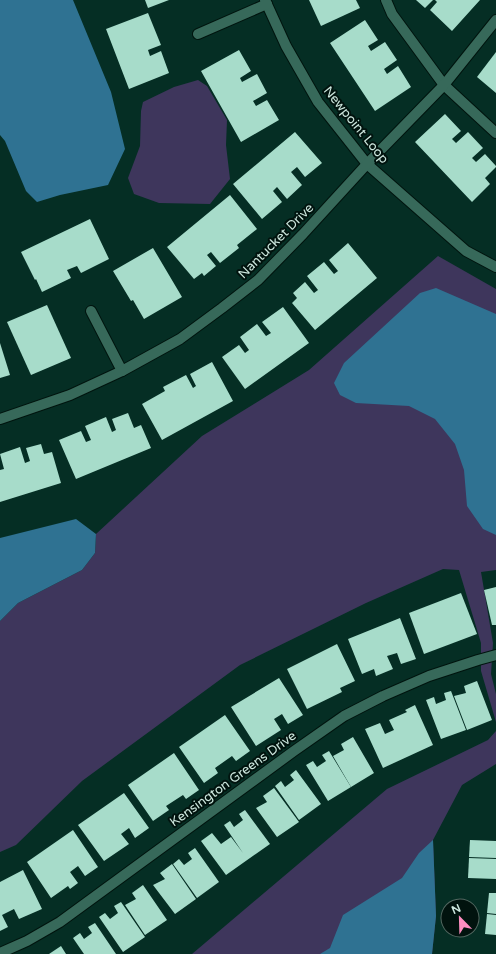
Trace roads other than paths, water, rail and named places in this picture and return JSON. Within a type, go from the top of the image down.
[{"type":"street","points":[[386,0],[392,14],[444,85],[496,133]]},
{"type":"street","points":[[198,34],[266,2]]},
{"type":"street","name":"Newpoint Loop","points":[[266,2],[286,46],[318,102],[367,164],[466,251],[496,267]]},
{"type":"street","name":"Nantucket Drive","points":[[0,420],[70,395],[122,371],[180,338],[258,280],[444,85],[496,20]]},
{"type":"street","points":[[91,311],[122,371]]},
{"type":"street","name":"Kensington Greens Drive","points":[[0,953],[27,941],[60,922],[344,716],[383,696],[429,676],[496,655]]},
{"type":"water","points":[[0,0],[73,0],[111,92],[125,149],[108,185],[60,195],[37,202],[26,191],[5,141],[0,135]]},
{"type":"water","points":[[436,288],[496,314],[496,535],[483,529],[467,506],[464,470],[455,444],[435,419],[409,406],[356,403],[340,395],[334,383],[344,363],[420,293]]},
{"type":"water","points":[[76,519],[96,534],[95,553],[82,570],[18,603],[0,621],[0,538]]},
{"type":"water","points":[[433,840],[436,916],[432,954],[320,954],[330,948],[343,915],[402,878],[419,853]]}]
